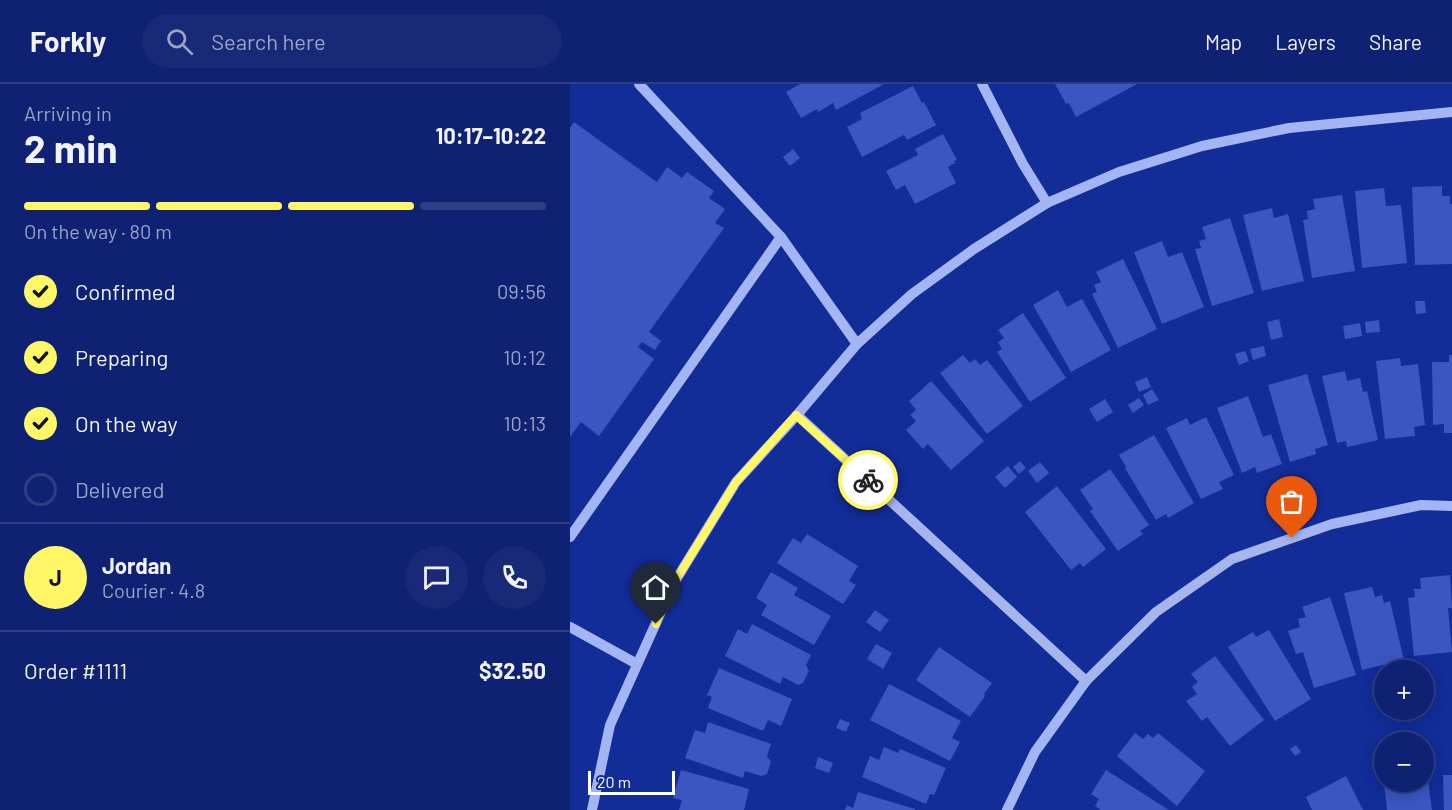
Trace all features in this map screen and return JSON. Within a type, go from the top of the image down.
[{"type":"street","points":[[639,84],[781,237],[857,344]]},
{"type":"street","points":[[982,84],[1023,164],[1047,204]]},
{"type":"street","points":[[592,810],[610,725],[674,583],[736,482],[857,344],[912,294],[974,249],[1047,204],[1119,172],[1202,146],[1289,128],[1452,111]]},
{"type":"street","points":[[570,537],[781,237]]},
{"type":"street","points":[[796,415],[1086,681]]},
{"type":"street","points":[[1007,810],[1035,752],[1086,681],[1155,612],[1232,559],[1332,524],[1421,505],[1452,506]]},
{"type":"street","points":[[570,627],[637,664]]},
{"type":"building","points":[[800,84],[884,84],[836,110],[833,103],[801,118],[786,92]]},
{"type":"building","points":[[1055,84],[1137,84],[1076,117]]},
{"type":"building","points":[[913,86],[936,125],[907,140],[904,135],[862,157],[847,127],[862,119],[860,113]]},
{"type":"building","points":[[574,122],[657,182],[667,167],[682,178],[687,172],[714,191],[709,198],[725,209],[715,223],[724,228],[649,332],[661,341],[655,350],[642,342],[638,347],[654,359],[599,436],[581,422],[570,437],[570,128]]},
{"type":"building","points":[[943,134],[957,160],[948,167],[956,183],[915,204],[905,185],[896,190],[886,171],[918,155],[915,149]]},
{"type":"building","points":[[793,149],[800,158],[790,166],[783,157]]},
{"type":"building","points":[[1442,186],[1442,196],[1450,196],[1450,204],[1452,204],[1452,264],[1415,265],[1412,187]]},
{"type":"building","points":[[1384,188],[1386,206],[1401,205],[1407,263],[1362,268],[1355,191]]},
{"type":"building","points":[[1342,195],[1355,271],[1312,278],[1303,220],[1308,219],[1307,211],[1315,209],[1313,199]]},
{"type":"building","points":[[1272,208],[1274,218],[1288,214],[1304,281],[1262,291],[1243,215]]},
{"type":"building","points":[[1230,218],[1254,293],[1212,306],[1195,249],[1201,248],[1199,241],[1206,239],[1202,227]]},
{"type":"building","points":[[1162,241],[1168,257],[1182,252],[1204,307],[1162,324],[1134,252]]},
{"type":"building","points":[[1123,259],[1157,329],[1118,348],[1092,294],[1097,292],[1094,285],[1101,282],[1096,272]]},
{"type":"building","points":[[1058,290],[1067,307],[1082,299],[1111,350],[1071,372],[1033,305]]},
{"type":"building","points":[[1415,301],[1425,301],[1426,313],[1416,314]]},
{"type":"building","points":[[1023,313],[1066,378],[1030,402],[997,352],[1002,349],[998,342],[1004,338],[998,330]]},
{"type":"building","points":[[1279,319],[1283,337],[1271,340],[1267,322]]},
{"type":"building","points":[[1379,320],[1380,332],[1366,333],[1365,322]]},
{"type":"building","points":[[1360,323],[1362,336],[1345,339],[1343,326]]},
{"type":"building","points":[[1264,346],[1266,356],[1253,360],[1250,349]]},
{"type":"building","points":[[1245,351],[1249,361],[1239,365],[1235,354]]},
{"type":"building","points":[[963,355],[970,363],[975,359],[980,365],[987,360],[1023,406],[987,434],[940,373]]},
{"type":"building","points":[[1449,355],[1452,355],[1452,433],[1444,433],[1444,424],[1433,425],[1432,362],[1449,362]]},
{"type":"building","points":[[1400,358],[1401,366],[1418,364],[1425,425],[1414,427],[1415,436],[1385,439],[1376,361]]},
{"type":"building","points":[[1345,371],[1347,381],[1360,378],[1363,392],[1367,391],[1378,440],[1347,447],[1346,441],[1337,443],[1322,376]]},
{"type":"building","points":[[1307,374],[1328,445],[1315,449],[1316,454],[1290,462],[1268,385]]},
{"type":"building","points":[[1147,377],[1151,387],[1139,392],[1135,382]]},
{"type":"building","points":[[931,381],[984,441],[951,470],[928,444],[923,449],[906,430],[916,421],[910,415],[916,410],[909,401]]},
{"type":"building","points":[[1152,389],[1159,400],[1148,405],[1143,395]]},
{"type":"building","points":[[1248,396],[1263,437],[1271,434],[1282,464],[1257,473],[1255,467],[1242,473],[1217,408]]},
{"type":"building","points":[[1139,398],[1144,405],[1133,413],[1128,405]]},
{"type":"building","points":[[1105,399],[1113,412],[1097,422],[1089,409]]},
{"type":"building","points":[[1206,417],[1234,475],[1219,482],[1223,489],[1201,499],[1166,428],[1187,418],[1190,425]]},
{"type":"building","points":[[1154,435],[1194,503],[1168,518],[1166,514],[1156,520],[1119,455]]},
{"type":"building","points":[[1020,461],[1026,468],[1019,474],[1013,467]]},
{"type":"building","points":[[1040,462],[1049,473],[1037,483],[1028,471]]},
{"type":"building","points":[[1008,466],[1017,477],[1005,488],[995,477]]},
{"type":"building","points":[[1110,469],[1149,525],[1140,531],[1143,534],[1118,551],[1090,511],[1093,509],[1080,490]]},
{"type":"building","points":[[1057,486],[1106,549],[1083,567],[1080,563],[1071,570],[1025,512]]},
{"type":"building","points":[[807,534],[858,566],[849,581],[856,585],[843,604],[777,563],[793,538],[801,543]]},
{"type":"building","points":[[771,572],[798,588],[794,595],[831,616],[814,645],[761,615],[767,605],[756,598]]},
{"type":"building","points":[[1450,575],[1452,608],[1448,608],[1452,652],[1414,656],[1408,598],[1415,597],[1414,589],[1421,589],[1420,578]]},
{"type":"building","points":[[1372,587],[1375,597],[1382,595],[1384,603],[1390,601],[1404,660],[1374,660],[1374,667],[1362,670],[1344,593]]},
{"type":"building","points":[[1330,597],[1356,675],[1314,688],[1303,652],[1296,654],[1288,631],[1300,627],[1298,619],[1306,617],[1302,607]]},
{"type":"building","points":[[875,610],[889,620],[880,632],[866,622]]},
{"type":"building","points":[[752,624],[811,655],[806,665],[809,671],[803,683],[798,685],[783,677],[780,684],[725,656],[738,629],[747,634]]},
{"type":"building","points":[[1269,630],[1311,699],[1275,721],[1228,647],[1253,632],[1256,637]]},
{"type":"building","points":[[876,644],[892,653],[883,669],[867,659]]},
{"type":"building","points":[[939,647],[992,683],[970,717],[916,680]]},
{"type":"building","points":[[1215,656],[1264,720],[1230,746],[1207,717],[1202,721],[1186,701],[1197,694],[1192,687],[1198,682],[1191,674]]},
{"type":"building","points":[[719,668],[792,699],[781,726],[768,720],[763,731],[708,708],[712,697],[707,695]]},
{"type":"building","points":[[889,684],[961,721],[952,738],[960,742],[950,761],[870,720]]},
{"type":"building","points":[[840,719],[850,723],[846,732],[836,728]]},
{"type":"building","points":[[708,722],[771,744],[767,756],[771,762],[767,774],[761,776],[745,771],[743,778],[685,758],[695,730],[705,733]]},
{"type":"building","points":[[1135,733],[1143,739],[1148,734],[1153,738],[1158,733],[1205,771],[1177,806],[1117,756]]},
{"type":"building","points":[[1296,745],[1301,752],[1295,756],[1290,749]]},
{"type":"building","points":[[884,747],[898,753],[900,749],[946,768],[934,795],[930,794],[926,804],[862,777],[870,756],[879,760]]},
{"type":"building","points":[[818,757],[833,763],[829,773],[815,768]]},
{"type":"building","points":[[681,770],[749,789],[744,810],[679,810],[682,800],[673,798]]},
{"type":"building","points":[[1106,770],[1169,810],[1101,810],[1095,806],[1099,799],[1091,794]]},
{"type":"building","points":[[1443,775],[1452,775],[1452,810],[1444,810]]},
{"type":"building","points":[[1346,776],[1363,810],[1312,810],[1306,797]]},
{"type":"building","points":[[858,792],[915,810],[845,810],[847,805],[853,808]]},
{"type":"building","points":[[1385,792],[1430,792],[1432,810],[1387,810]]},
{"type":"way so far","points":[[868,480],[1086,681],[1155,612],[1232,559],[1292,538]]},
{"type":"route","points":[[656,624],[674,583],[736,482],[796,415],[868,480]]}]
